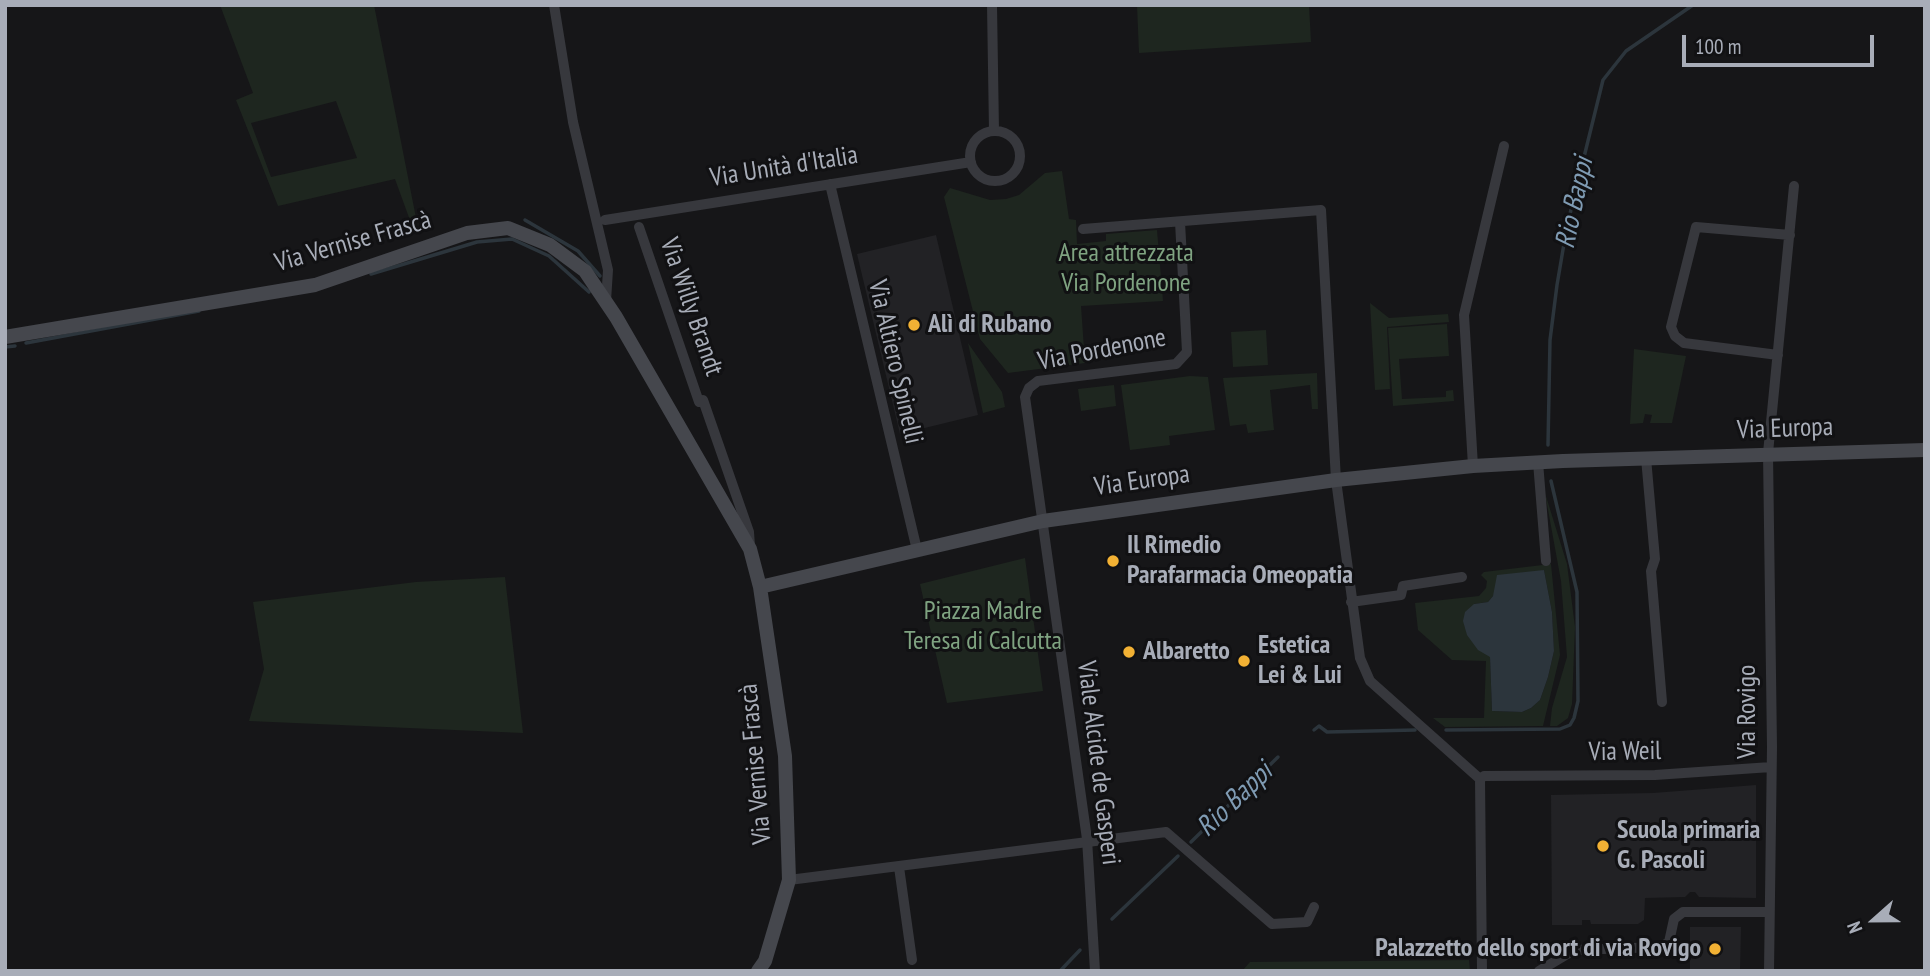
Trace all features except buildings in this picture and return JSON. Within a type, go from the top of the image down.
[{"type":"street","points":[[554,5],[573,122],[608,270],[606,301]]},
{"type":"street","points":[[992,5],[994,131]]},
{"type":"street","points":[[994,131],[1006,133],[1016,141],[1020,153],[1017,169],[1004,180],[987,180],[974,170],[971,162],[975,141],[994,131]]},
{"type":"street","points":[[1473,466],[1464,315],[1504,146]]},
{"type":"street","name":"Via Unità d'Italia","points":[[605,220],[971,162]]},
{"type":"street","name":"Via Altiero Spinelli","points":[[830,184],[917,550]]},
{"type":"street","name":"Via Rovigo","points":[[1769,971],[1771,767],[1768,453],[1794,186]]},
{"type":"street","points":[[1083,229],[1321,210],[1336,480],[1351,602],[1363,670],[1370,681],[1480,779],[1482,971]]},
{"type":"street","name":"Via Pordenone","points":[[1043,521],[1026,411],[1025,397],[1029,388],[1038,382],[1176,364],[1187,352],[1180,222]]},
{"type":"street","name":"Via Vernise Frascà","points":[[5,337],[315,285],[467,233],[508,228],[550,245],[585,271],[606,301],[750,549]]},
{"type":"street","name":"Via Willy Brandt","points":[[639,228],[701,401]]},
{"type":"street","points":[[1778,355],[1684,343],[1675,337],[1671,327],[1696,228],[1790,235]]},
{"type":"street","name":"Via Vernise Frascà","points":[[701,401],[749,532],[750,549],[760,587],[785,756],[789,880],[765,961],[758,971]]},
{"type":"street","name":"Via Europa","points":[[760,587],[1043,521],[1336,480],[1538,462],[1925,450]]},
{"type":"street","points":[[1646,458],[1656,559],[1651,571],[1662,702]]},
{"type":"street","points":[[1538,462],[1546,561]]},
{"type":"street","name":"Viale Alcide de Gasperi","points":[[1043,521],[1087,839],[1095,971]]},
{"type":"street","points":[[1351,602],[1401,595],[1404,586],[1462,578]]},
{"type":"street","name":"Via Weil","points":[[1480,779],[1484,776],[1655,775],[1771,767]]},
{"type":"street","points":[[789,880],[899,867],[1087,839],[1166,832],[1272,924],[1307,922],[1314,907]]},
{"type":"street","points":[[899,867],[912,960]]},
{"type":"street","points":[[1539,971],[1574,950],[1661,947],[1669,942],[1674,919],[1683,912],[1769,912]]},
{"type":"shaded area","points":[[936,235],[978,415],[900,434],[857,254]]},
{"type":"shaded area","points":[[1544,570],[1552,612],[1554,651],[1540,700],[1522,712],[1492,711],[1490,657],[1478,650],[1467,635],[1463,621],[1465,612],[1474,604],[1488,602],[1493,596],[1497,575]]},
{"type":"shaded area","points":[[1756,785],[1756,898],[1699,897],[1695,892],[1690,892],[1685,897],[1645,898],[1644,920],[1638,924],[1591,924],[1590,920],[1582,920],[1582,925],[1552,925],[1551,795],[1653,793]]},
{"type":"shaded area","name":"Palazzetto dello sport di via Rovigo","points":[[1690,927],[1741,927],[1740,971],[1573,971],[1690,970]]},
{"type":"green space","points":[[220,5],[374,5],[419,233],[415,234],[395,179],[278,206],[236,100],[253,93]],"holes":[[[336,101],[357,158],[271,177],[251,123]]]},
{"type":"green space","points":[[1137,5],[1309,5],[1311,42],[1139,53]]},
{"type":"green space","name":"Area attrezzata Via Pordenone","points":[[1062,171],[1069,219],[1076,220],[1077,244],[1106,241],[1106,234],[1157,230],[1163,301],[1081,306],[1085,363],[1008,373],[980,339],[944,197],[950,188],[990,200],[1006,199],[1019,195],[1045,173]]},
{"type":"green space","points":[[1370,303],[1389,318],[1448,314],[1449,322],[1387,327],[1390,389],[1375,390]]},
{"type":"green space","points":[[1447,324],[1449,356],[1399,359],[1402,399],[1446,397],[1446,391],[1453,390],[1454,401],[1393,406],[1388,328]]},
{"type":"green space","points":[[1266,330],[1268,365],[1233,367],[1231,332]]},
{"type":"green space","points":[[968,343],[1002,392],[1005,407],[983,413]]},
{"type":"green space","points":[[1634,349],[1686,356],[1672,423],[1650,423],[1652,415],[1645,414],[1643,423],[1630,424]]},
{"type":"green space","points":[[1317,373],[1318,409],[1312,409],[1310,385],[1270,390],[1274,430],[1248,433],[1246,424],[1230,426],[1223,378]]},
{"type":"green space","points":[[1190,376],[1208,377],[1215,430],[1169,436],[1170,445],[1130,450],[1121,385]]},
{"type":"green space","points":[[1114,385],[1116,406],[1081,411],[1078,389]]},
{"type":"green space","points":[[1545,493],[1567,564],[1575,627],[1572,704],[1568,718],[1557,726],[1550,726],[1552,708],[1567,657],[1561,581]]},
{"type":"green space","name":"Piazza Madre Teresa di Calcutta","points":[[1025,558],[1043,691],[947,703],[920,584]]},
{"type":"green space","points":[[1551,564],[1560,655],[1543,726],[1445,727],[1433,718],[1484,718],[1486,661],[1452,660],[1418,630],[1415,603],[1479,596],[1486,588],[1487,581],[1481,575],[1484,572]],"holes":[[[1544,570],[1552,612],[1554,651],[1540,700],[1522,712],[1492,711],[1490,656],[1474,604],[1488,602],[1493,596]]]},
{"type":"green space","points":[[505,577],[523,733],[249,721],[264,669],[253,602],[416,582]]},
{"type":"green space","points":[[1469,960],[1470,971],[1242,971],[1250,962]]},
{"type":"waterway","name":"Rio Bappi","points":[[1548,445],[1550,340],[1557,285],[1567,226],[1603,80],[1626,51],[1693,5]]},
{"type":"waterway","points":[[525,220],[578,251],[600,276]]},
{"type":"waterway","points":[[371,274],[477,242],[512,239],[549,256],[589,292]]},
{"type":"waterway","points":[[26,343],[199,311]]},
{"type":"waterway","points":[[5,347],[15,346]]},
{"type":"waterway","name":"Rio Bappi","points":[[1446,730],[1560,729],[1570,725],[1574,718],[1578,701],[1577,592],[1551,481]]},
{"type":"waterway","name":"Rio Bappi","points":[[1314,730],[1319,726],[1327,732],[1415,730]]},
{"type":"waterway","name":"Rio Bappi","points":[[1191,842],[1278,757]]},
{"type":"waterway","points":[[1112,919],[1178,856]]},
{"type":"waterway","name":"Rio Bappi","points":[[1060,971],[1080,950]]},
{"type":"place","name":"Alì di Rubano","points":[[914,325]]},
{"type":"place","name":"Il Rimedio Parafarmacia Omeopatia","points":[[1113,561]]},
{"type":"place","name":"Albaretto","points":[[1129,652]]},
{"type":"place","name":"Estetica Lei & Lui","points":[[1244,661]]},
{"type":"place","name":"Scuola primaria G. Pascoli","points":[[1603,846]]},
{"type":"place","name":"Palazzetto dello sport di via Rovigo","points":[[1715,949]]}]
